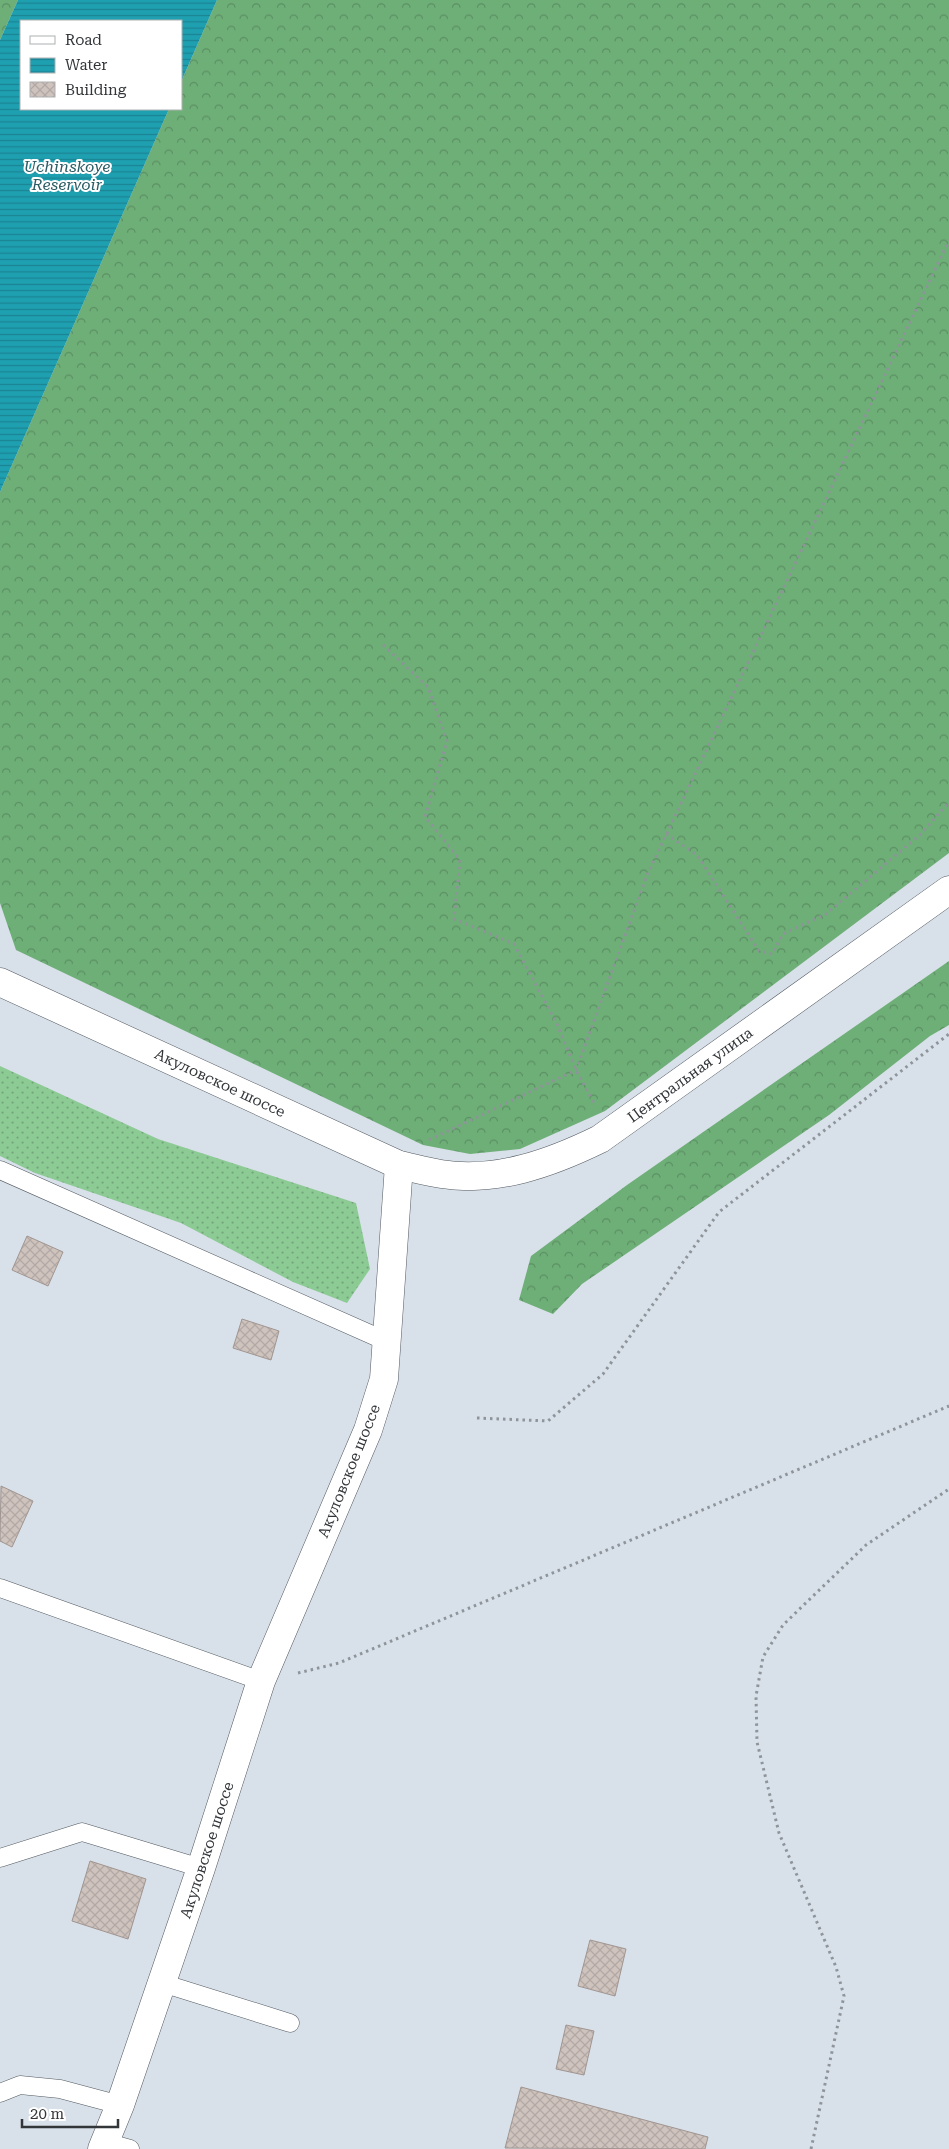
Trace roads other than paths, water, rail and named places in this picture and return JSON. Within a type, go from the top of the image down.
[{"type":"street","name":"Центральная улица","points":[[399,1165],[442,1175],[484,1175],[516,1171],[562,1158],[600,1139],[949,890]]},
{"type":"street","name":"Акуловское шоссе","points":[[0,982],[399,1165],[384,1379],[368,1430],[261,1681],[201,1868],[120,2104],[112,2147]]},
{"type":"lane","points":[[0,1170],[388,1342]]},
{"type":"lane","points":[[0,1588],[261,1681]]},
{"type":"lane","points":[[0,1858],[82,1832],[201,1868]]},
{"type":"lane","points":[[162,1983],[290,2023]]},
{"type":"lane","points":[[0,2093],[20,2085],[60,2089],[120,2104]]},
{"type":"water","name":"Uchinskoye Reservoir","points":[[18,0],[217,0],[182,80],[182,20],[20,20],[20,110],[169,110],[0,492],[0,40]]}]
